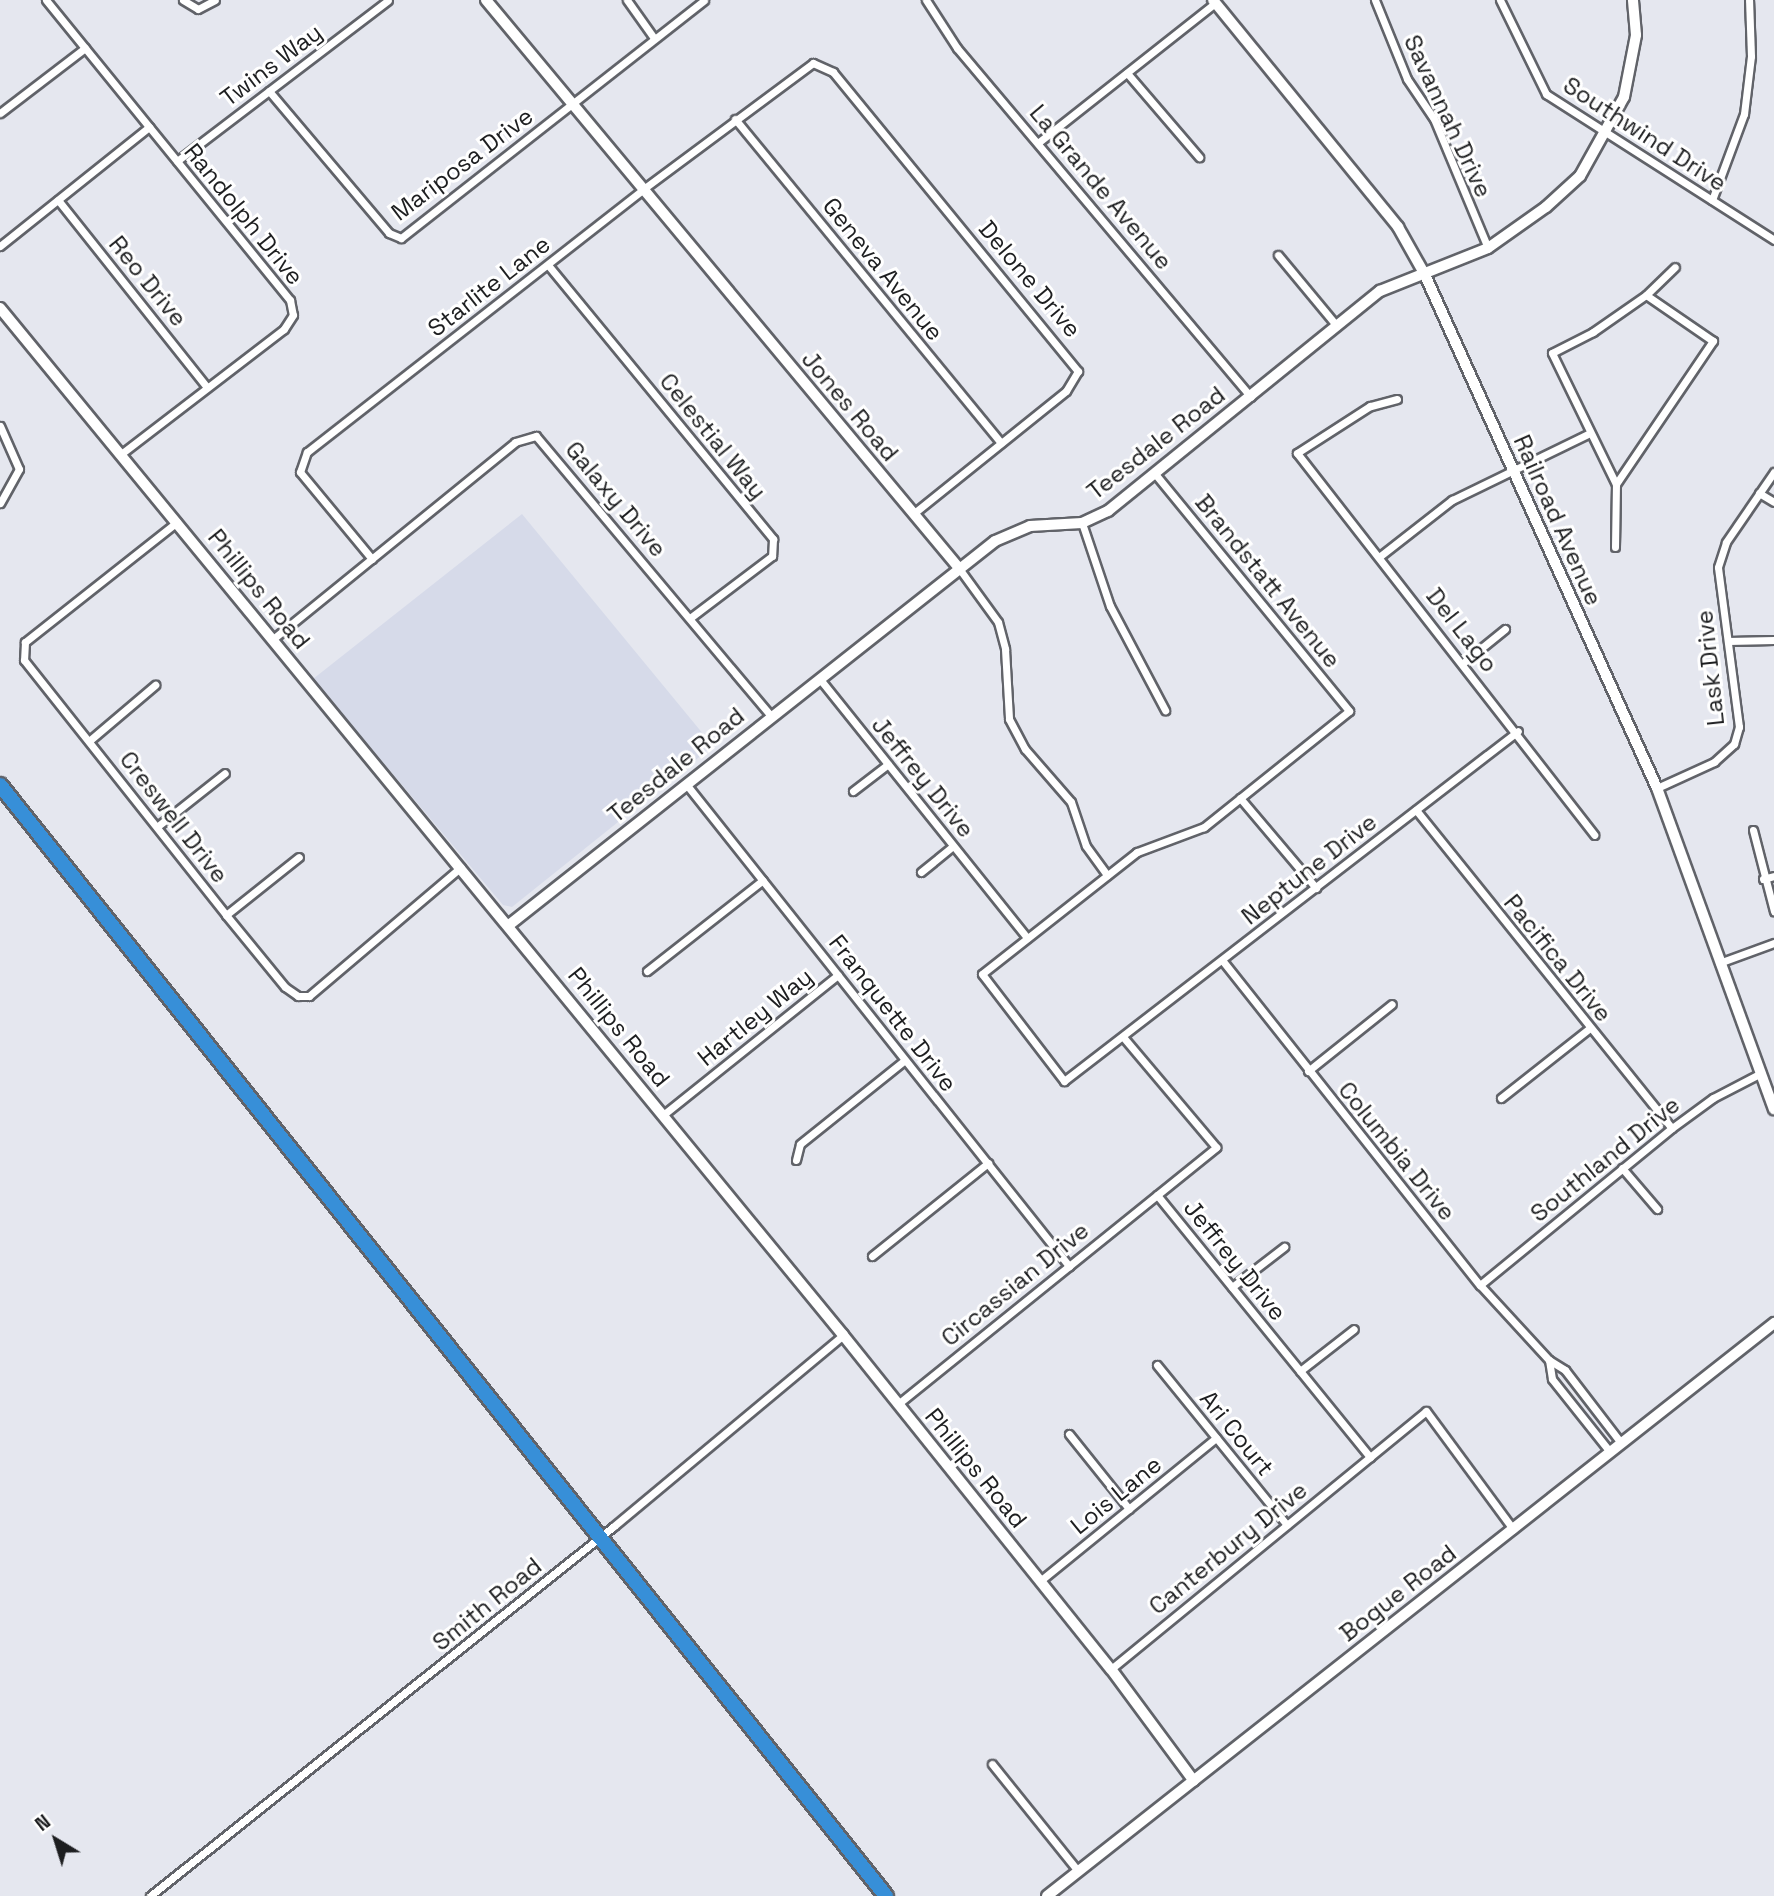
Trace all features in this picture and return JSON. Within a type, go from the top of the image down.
[{"type":"highway","points":[[0,785],[602,1536],[886,1896]]},
{"type":"street","points":[[48,3],[58,0]]},
{"type":"street","points":[[183,0],[198,9],[215,0]]},
{"type":"street","name":"Twins Way","points":[[177,161],[388,0]]},
{"type":"street","name":"Jones Road","points":[[486,0],[958,568],[998,622],[1005,649],[1009,719],[1025,749],[1071,802],[1086,846],[1107,875]]},
{"type":"street","points":[[628,0],[654,38]]},
{"type":"street","name":"Mariposa Drive","points":[[269,91],[389,233],[401,238],[704,0]]},
{"type":"street","name":"La Grande Avenue","points":[[926,0],[957,48],[1040,142],[1251,397]]},
{"type":"street","name":"Savannah Drive","points":[[1375,0],[1407,79],[1434,119],[1488,248]]},
{"type":"street","name":"Southwind Drive","points":[[1500,0],[1546,94],[1774,240]]},
{"type":"street","name":"Teesdale Road","points":[[509,925],[995,541],[1030,526],[1082,523],[1156,475],[1380,290],[1425,275],[1488,248],[1546,207],[1580,176],[1624,97],[1636,35],[1633,0]]},
{"type":"street","points":[[1712,200],[1744,114],[1751,56],[1749,0]]},
{"type":"street","points":[[1040,142],[1214,1]]},
{"type":"street","name":"Railroad Avenue","points":[[1214,1],[1398,227],[1425,275],[1657,788],[1718,963],[1774,1109]]},
{"type":"street","name":"Randolph Drive","points":[[48,3],[290,300],[293,314],[284,329],[121,454]]},
{"type":"street","points":[[0,113],[85,47]]},
{"type":"street","name":"Delone Drive","points":[[800,68],[818,63],[833,72],[1076,367],[1073,384],[913,514]]},
{"type":"street","name":"Starlite Lane","points":[[372,559],[300,472],[307,452],[800,68]]},
{"type":"street","points":[[1128,73],[1199,157]]},
{"type":"street","name":"Geneva Avenue","points":[[735,119],[1001,443]]},
{"type":"street","points":[[0,246],[149,127]]},
{"type":"street","name":"Reo Drive","points":[[58,200],[207,387]]},
{"type":"street","points":[[1278,255],[1337,326]]},
{"type":"street","name":"Celestial Way","points":[[548,265],[773,539],[772,556],[690,618]]},
{"type":"street","points":[[1615,547],[1616,484],[1552,353],[1593,332],[1646,295],[1675,267]]},
{"type":"street","points":[[1616,484],[1713,341],[1646,295]]},
{"type":"street","name":"Phillips Road","points":[[0,308],[4,323],[121,454],[843,1335],[1111,1670],[1194,1782]]},
{"type":"street","name":"Del Lago","points":[[1396,399],[1370,407],[1297,453],[1518,732],[1594,835]]},
{"type":"street","points":[[0,426],[19,470],[0,503]]},
{"type":"street","points":[[1379,556],[1452,500],[1590,433]]},
{"type":"street","name":"Galaxy Drive","points":[[273,639],[515,442],[536,436],[771,716]]},
{"type":"street","name":"Lask Drive","points":[[1657,788],[1714,762],[1734,744],[1739,727],[1718,567],[1726,542],[1774,472]]},
{"type":"street","name":"Brandstatt Avenue","points":[[1156,475],[1349,711],[1241,798]]},
{"type":"street","points":[[1759,493],[1774,502]]},
{"type":"street","name":"Creswell Drive","points":[[177,522],[25,642],[24,660],[285,987],[298,996],[309,996],[461,867]]},
{"type":"street","points":[[1082,523],[1110,606],[1165,710]]},
{"type":"street","points":[[1463,663],[1505,629]]},
{"type":"street","points":[[1728,641],[1774,640]]},
{"type":"street","name":"Jeffrey Drive","points":[[819,678],[1027,938]]},
{"type":"street","points":[[89,741],[155,685]]},
{"type":"street","name":"Neptune Drive","points":[[1123,1037],[1518,732]]},
{"type":"street","points":[[853,790],[888,764]]},
{"type":"street","points":[[158,826],[225,773]]},
{"type":"street","name":"Franquette Drive","points":[[686,784],[1069,1266]]},
{"type":"street","points":[[1123,1037],[1064,1082],[982,974],[1137,852],[1204,827],[1241,798],[1316,888]]},
{"type":"street","name":"Pacifica Drive","points":[[1416,810],[1672,1128]]},
{"type":"street","points":[[1753,830],[1763,879],[1774,911]]},
{"type":"street","points":[[921,872],[953,846]]},
{"type":"street","points":[[226,915],[299,857]]},
{"type":"street","points":[[1763,879],[1774,877]]},
{"type":"street","points":[[647,971],[763,880]]},
{"type":"street","points":[[1718,963],[1774,943]]},
{"type":"street","name":"Columbia Drive","points":[[1222,960],[1480,1285],[1549,1360],[1565,1370],[1622,1443]]},
{"type":"street","name":"Hartley Way","points":[[663,1115],[838,975]]},
{"type":"street","points":[[1308,1071],[1392,1004]]},
{"type":"street","points":[[1501,1098],[1590,1028]]},
{"type":"street","name":"Jeffrey Drive","points":[[1123,1037],[1216,1147],[1157,1195],[1370,1457]]},
{"type":"street","points":[[796,1160],[800,1143],[905,1060]]},
{"type":"street","name":"Southland Drive","points":[[1480,1285],[1672,1128],[1713,1098],[1761,1073]]},
{"type":"street","points":[[872,1256],[988,1163]]},
{"type":"street","points":[[1622,1168],[1657,1209]]},
{"type":"street","name":"Circassian Drive","points":[[898,1404],[1157,1195]]},
{"type":"street","points":[[1232,1287],[1284,1247]]},
{"type":"street","name":"Bogue Road","points":[[1047,1896],[1774,1323]]},
{"type":"street","points":[[1300,1371],[1354,1329]]},
{"type":"street","name":"Smith Road","points":[[150,1896],[602,1536],[843,1335]]},
{"type":"street","name":"Columbia Drive","points":[[1549,1360],[1552,1379],[1610,1452]]},
{"type":"street","name":"Ari Court","points":[[1157,1365],[1287,1525]]},
{"type":"street","points":[[1370,1457],[1426,1411],[1513,1529]]},
{"type":"street","points":[[1069,1434],[1129,1509]]},
{"type":"street","name":"Lois Lane","points":[[1040,1581],[1216,1438]]},
{"type":"street","name":"Canterbury Drive","points":[[1111,1670],[1370,1457]]},
{"type":"street","points":[[992,1764],[1078,1871]]},
{"type":"shaded area","points":[[522,514],[713,746],[512,907],[503,905],[313,679]]}]
